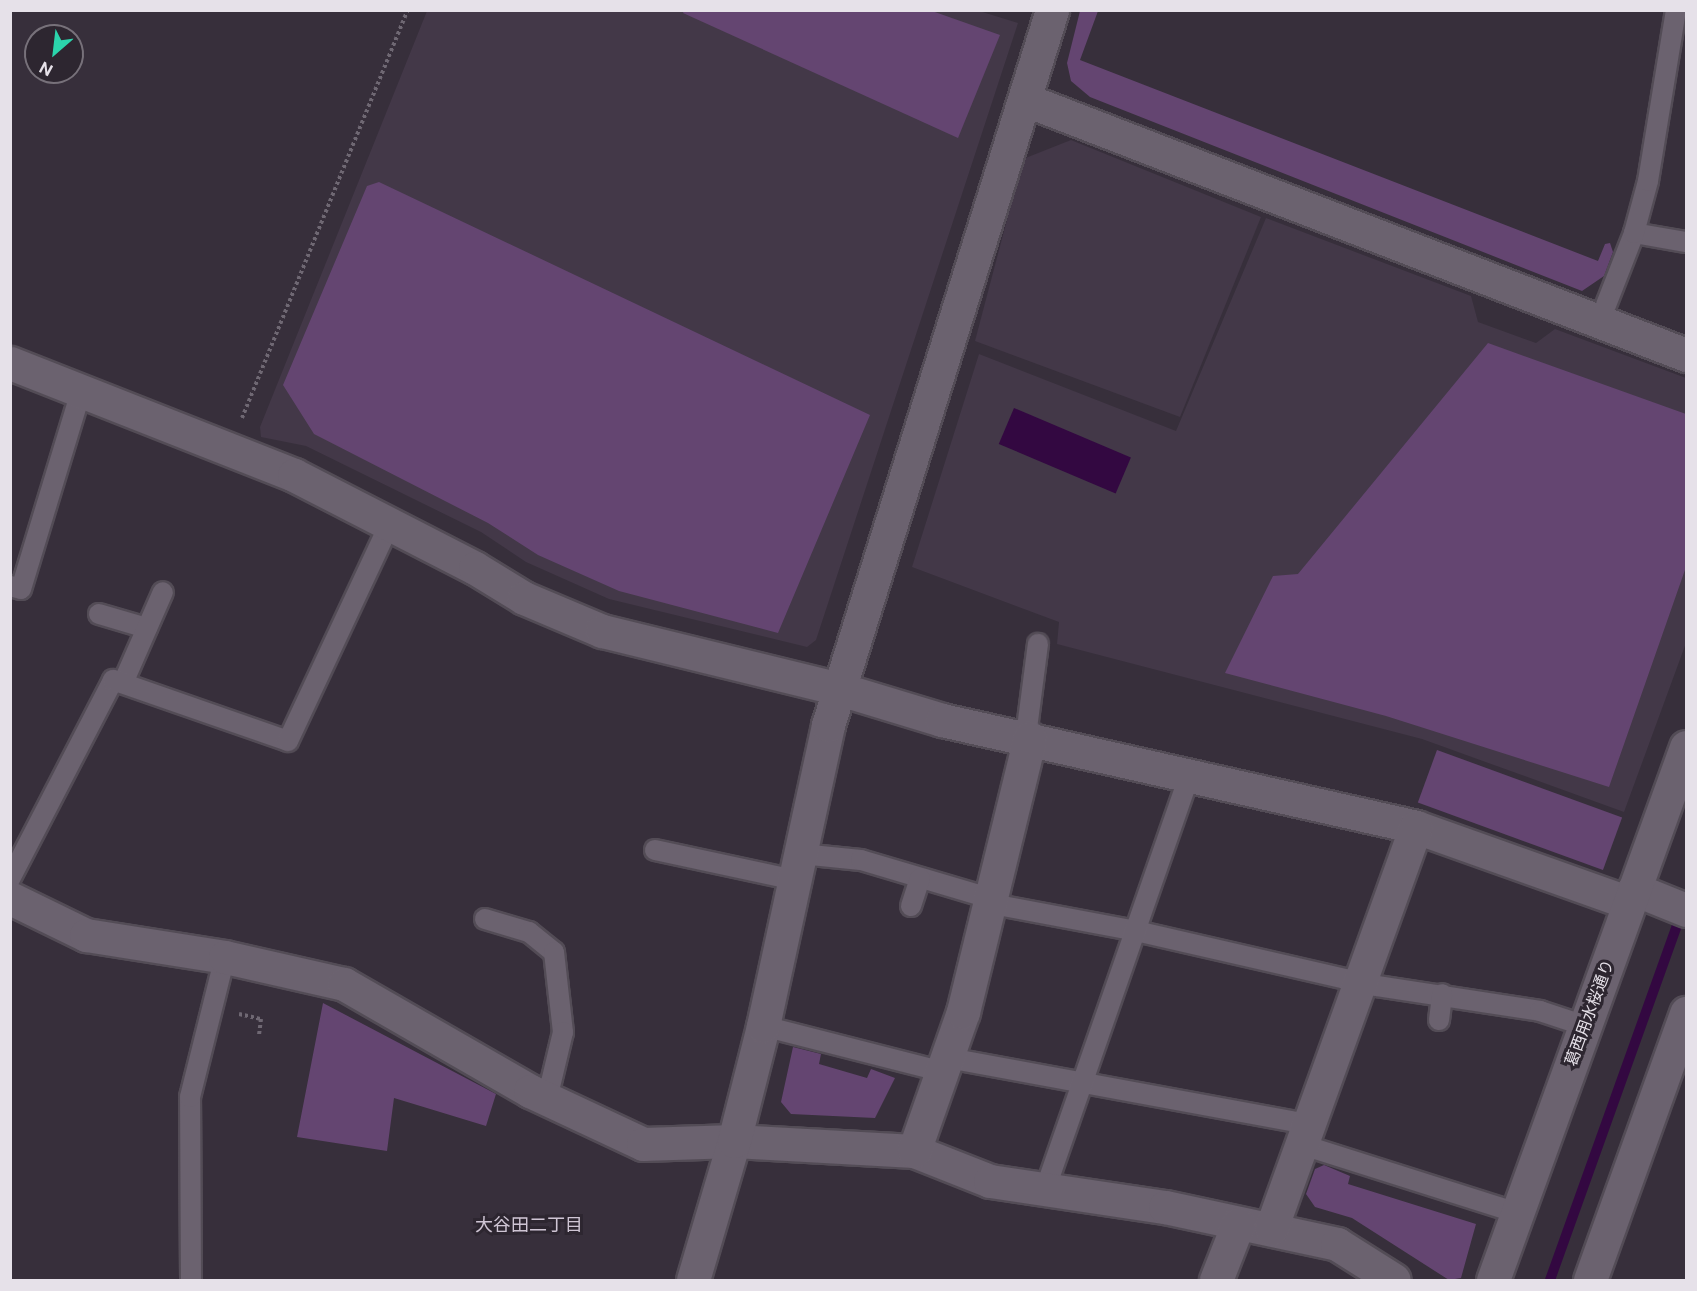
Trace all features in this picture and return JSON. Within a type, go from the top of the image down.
[{"type":"street","points":[[693,1281],[734,1141],[763,1026],[828,725],[950,330],[1026,100],[1052,10]]},
{"type":"street","points":[[1026,100],[1686,355]]},
{"type":"street","points":[[10,363],[228,452],[294,475],[390,523],[524,598],[602,631],[840,689],[889,707],[1190,773],[1416,827],[1652,900]]},
{"type":"street","points":[[914,1151],[946,1065],[1028,737]]},
{"type":"street","name":"葛西用水桜通り","points":[[1494,1281],[1585,1026],[1652,900],[1686,747]]},
{"type":"street","points":[[1271,1229],[1416,827]]},
{"type":"street","points":[[12,896],[86,935],[225,957],[344,984],[547,1099],[643,1144],[734,1141],[914,1151],[990,1181],[1046,1187],[1271,1229],[1337,1244],[1394,1281]]},
{"type":"street","points":[[1590,1281],[1686,1013]]},
{"type":"street","points":[[1216,1281],[1238,1224]]},
{"type":"lane","points":[[1606,305],[1634,233],[1648,181],[1676,10]]},
{"type":"lane","points":[[1634,233],[1686,242]]},
{"type":"lane","points":[[10,586],[21,589],[81,391]]},
{"type":"lane","points":[[12,896],[113,680],[288,741],[390,523]]},
{"type":"lane","points":[[123,683],[163,592]]},
{"type":"lane","points":[[99,614],[147,628]]},
{"type":"lane","points":[[1028,737],[1038,644]]},
{"type":"lane","points":[[1046,1187],[1190,773]]},
{"type":"lane","points":[[655,850],[798,867],[861,860],[988,901],[1136,930],[1361,980],[1377,986],[1442,994],[1540,1011],[1585,1026]]},
{"type":"lane","points":[[911,906],[920,878]]},
{"type":"lane","points":[[485,919],[529,932],[554,952],[562,1032],[547,1099]]},
{"type":"lane","points":[[191,1281],[190,1097],[225,957]]},
{"type":"lane","points":[[1439,1020],[1442,994]]},
{"type":"lane","points":[[763,1026],[946,1065],[1084,1083],[1306,1135],[1518,1213]]},
{"type":"path","points":[[228,452],[408,10]]},
{"type":"path","points":[[212,1008],[261,1019],[259,1035]]},
{"type":"shaded area","points":[[976,10],[1018,23],[816,640],[807,647],[609,599],[526,562],[481,532],[306,446],[261,437],[260,427],[427,11]]},
{"type":"shaded area","points":[[684,11],[932,11],[1000,35],[958,138],[683,13]]},
{"type":"shaded area","points":[[1080,11],[1098,11],[1080,60],[1598,261],[1605,244],[1610,243],[1613,252],[1604,276],[1582,291],[1090,97],[1071,81],[1067,63]]},
{"type":"shaded area","points":[[1071,140],[1261,217],[1180,417],[975,341],[1023,159]]},
{"type":"shaded area","points":[[379,182],[870,415],[778,633],[619,591],[538,555],[488,523],[314,434],[283,385],[367,186]]},
{"type":"shaded area","points":[[1266,218],[1471,296],[1478,322],[1536,343],[1555,329],[1686,378],[1686,643],[1624,812],[1422,739],[1057,644],[1059,622],[912,567],[979,354],[1176,431]]},
{"type":"shaded area","points":[[1488,343],[1686,414],[1686,567],[1609,787],[1386,716],[1225,673],[1273,576],[1298,574]]},
{"type":"shaded area","points":[[1014,408],[1131,458],[1116,494],[999,444]]},
{"type":"shaded area","points":[[1437,750],[1622,817],[1603,870],[1418,803]]},
{"type":"shaded area","points":[[323,1003],[496,1094],[486,1126],[394,1098],[387,1151],[297,1137]]},
{"type":"shaded area","points":[[793,1047],[821,1054],[819,1064],[867,1078],[871,1069],[895,1078],[875,1118],[791,1114],[781,1102]]},
{"type":"shaded area","points":[[1324,1165],[1350,1176],[1348,1184],[1476,1224],[1461,1278],[1449,1280],[1352,1218],[1315,1207],[1306,1194],[1315,1169]]},
{"type":"waterway","points":[[1550,1280],[1682,911]]},
{"type":"district","name":"大谷田二丁目","points":[[529,1225]]}]
